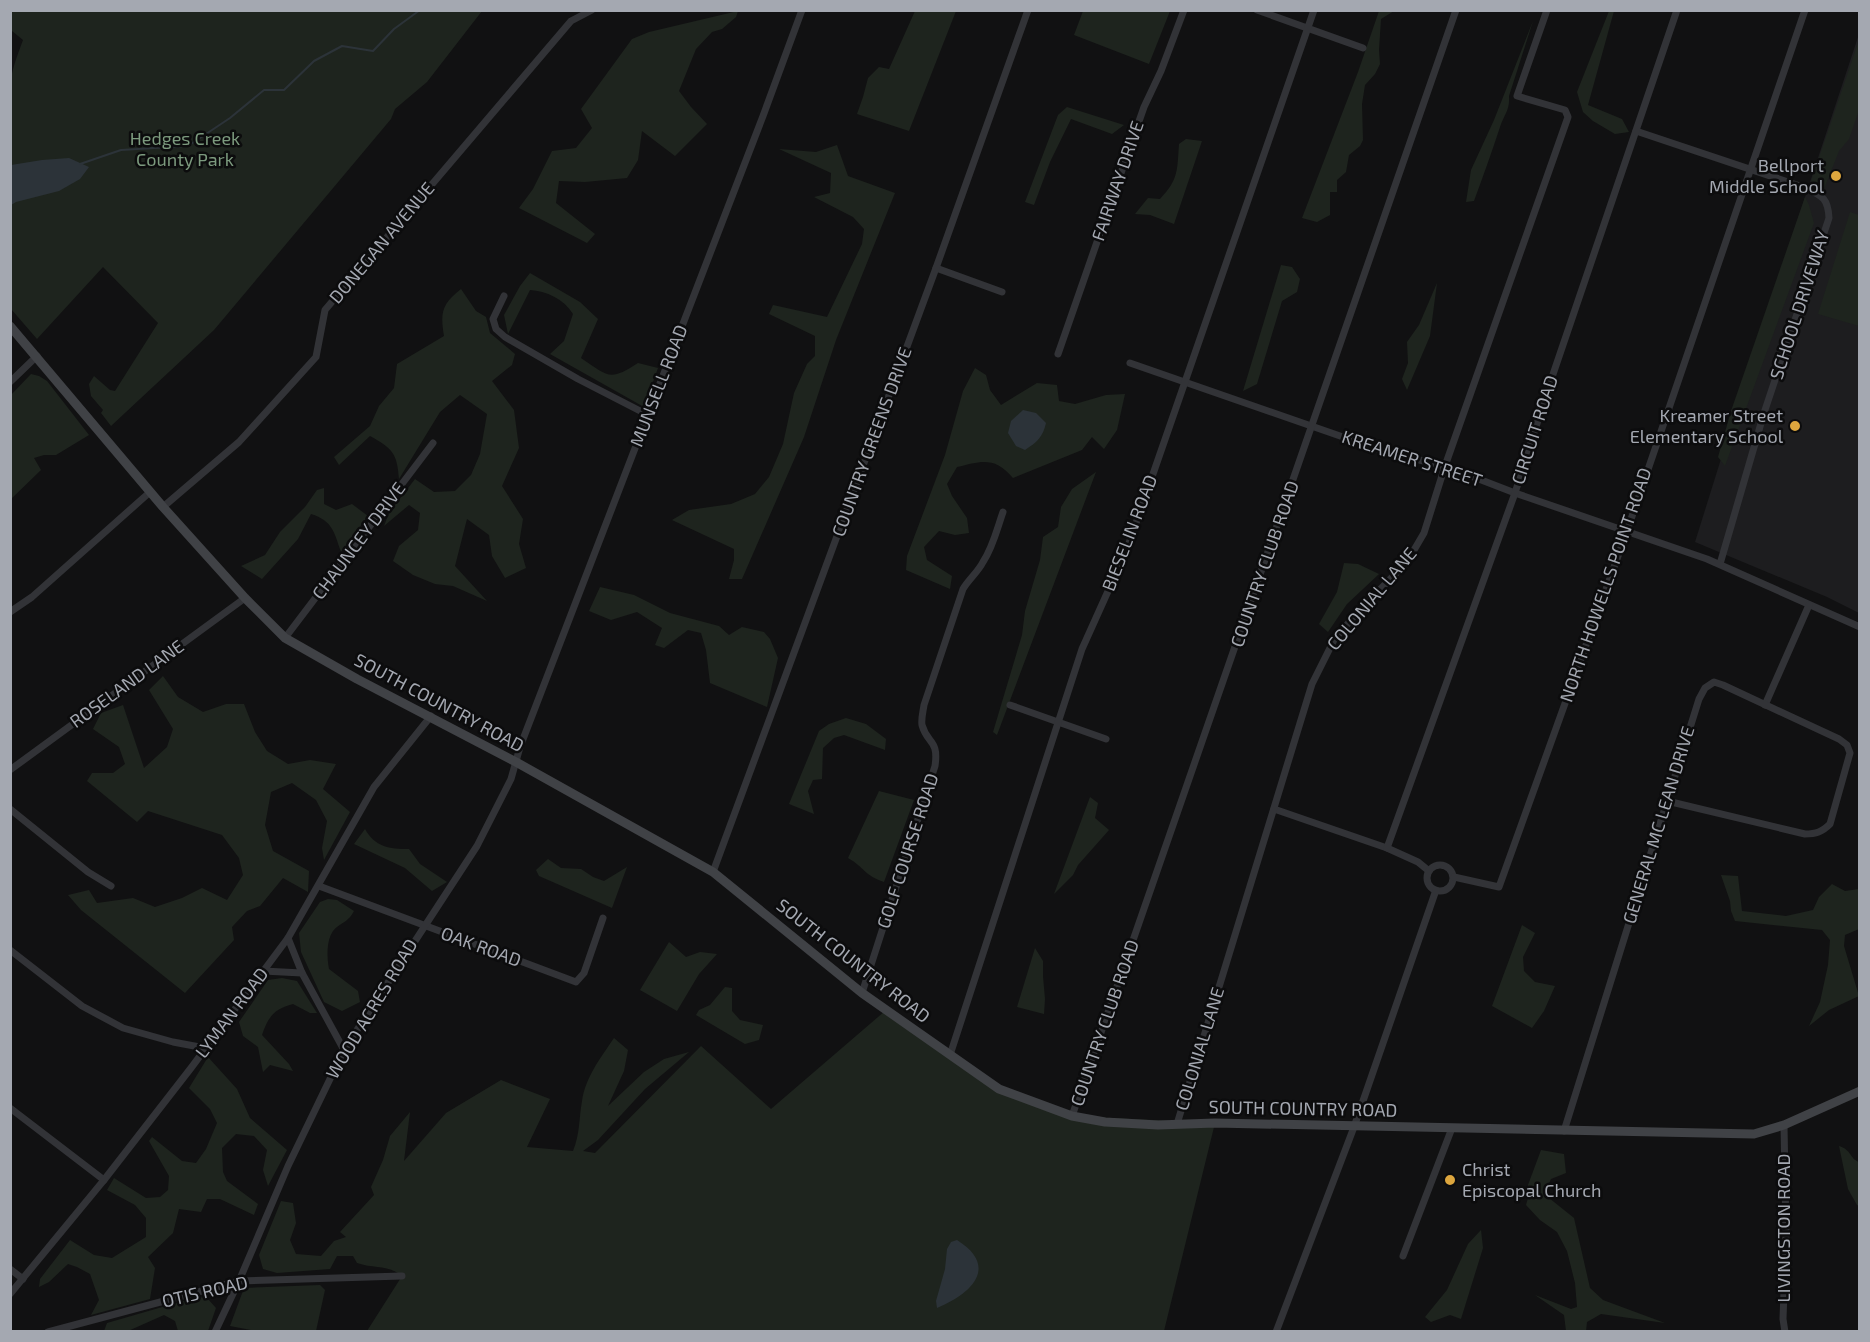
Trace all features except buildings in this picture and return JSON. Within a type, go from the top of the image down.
[{"type":"main road","name":"SOUTH COUNTRY ROAD","points":[[10,326],[163,507],[245,598],[285,638],[357,679],[516,762],[713,872],[862,993],[999,1089],[1072,1116],[1105,1122],[1754,1134],[1784,1125],[1860,1091]]},
{"type":"street","name":"DONEGAN AVENUE","points":[[163,507],[239,442],[316,357],[326,310],[571,21],[592,10]]},
{"type":"street","name":"MUNSELL ROAD","points":[[516,762],[802,10]]},
{"type":"street","name":"COUNTRY GREENS DRIVE","points":[[713,872],[936,268],[1028,10]]},
{"type":"street","name":"FAIRWAY DRIVE","points":[[1058,354],[1144,108],[1184,10]]},
{"type":"street","points":[[1257,10],[1363,48]]},
{"type":"street","name":"BIESELIN ROAD","points":[[950,1055],[1057,721],[1082,650],[1127,549],[1314,10]]},
{"type":"street","name":"COUNTRY CLUB ROAD","points":[[1072,1116],[1456,10]]},
{"type":"street","name":"COLONIAL LANE","points":[[1177,1124],[1312,684],[1326,654],[1344,627],[1401,569],[1424,533],[1568,117],[1565,110],[1517,96],[1547,10]]},
{"type":"street","name":"CIRCUIT ROAD","points":[[1387,848],[1515,493],[1551,378],[1677,10]]},
{"type":"street","name":"NORTH HOWELLS POINT ROAD","points":[[1454,877],[1498,887],[1627,531],[1804,10]]},
{"type":"street","points":[[1636,131],[1750,170]]},
{"type":"street","name":"SCHOOL DRIVEWAY","points":[[1720,564],[1764,413],[1829,218],[1828,206],[1822,196],[1806,188],[1750,170]]},
{"type":"street","points":[[936,268],[1002,292]]},
{"type":"street","points":[[504,296],[493,319],[496,329],[504,337],[648,415]]},
{"type":"street","points":[[10,382],[37,356]]},
{"type":"street","name":"KREAMER STREET","points":[[1130,363],[1389,453],[1446,466],[1515,493],[1720,564],[1860,627]]},
{"type":"street","name":"CHAUNCEY DRIVE","points":[[285,638],[433,443]]},
{"type":"street","points":[[10,612],[32,597],[150,492]]},
{"type":"street","name":"GOLF COURSE ROAD","points":[[862,993],[935,766],[937,753],[934,743],[922,727],[924,705],[963,590],[988,554],[1003,512]]},
{"type":"street","name":"ROSELAND LANE","points":[[10,770],[245,598]]},
{"type":"street","points":[[1667,801],[1805,834],[1822,832],[1830,825],[1849,762],[1850,753],[1847,745],[1839,739],[1765,705],[1809,605]]},
{"type":"street","name":"GENERAL MC LEAN DRIVE","points":[[1564,1131],[1699,699],[1705,688],[1714,682],[1765,705]]},
{"type":"street","points":[[1010,705],[1106,739]]},
{"type":"street","name":"LYMAN ROAD","points":[[10,1294],[104,1180],[288,938],[374,787],[431,716]]},
{"type":"street","name":"WOOD ACRES ROAD","points":[[215,1332],[288,1166],[344,1050],[477,846],[511,779],[516,762]]},
{"type":"street","points":[[1274,809],[1387,848],[1419,862],[1429,871]]},
{"type":"street","points":[[10,810],[88,872],[111,886]]},
{"type":"street","points":[[1443,865],[1450,869],[1454,877],[1451,885],[1440,891],[1436,890],[1429,885],[1429,871],[1434,866],[1443,865]]},
{"type":"street","name":"OAK ROAD","points":[[319,885],[576,982],[584,973],[603,918]]},
{"type":"street","points":[[1276,1332],[1354,1126],[1436,890]]},
{"type":"street","points":[[288,938],[302,973],[344,1050]]},
{"type":"street","points":[[10,950],[82,1006],[123,1028],[205,1048]]},
{"type":"street","points":[[263,971],[302,973]]},
{"type":"street","points":[[10,1108],[104,1180]]},
{"type":"street","name":"LIVINGSTON ROAD","points":[[1784,1125],[1786,1234],[1783,1319],[1785,1332]]},
{"type":"street","points":[[1403,1256],[1452,1128]]},
{"type":"street","points":[[10,1269],[23,1279]]},
{"type":"street","name":"OTIS ROAD","points":[[48,1332],[239,1281],[402,1276]]},
{"type":"shaded area","name":"Kreamer Street Elementary School","points":[[1859,34],[1859,613],[1827,597],[1695,542],[1765,318]]},
{"type":"shaded area","points":[[69,158],[89,167],[80,179],[59,191],[11,205],[11,165]]},
{"type":"shaded area","points":[[1023,410],[1036,413],[1046,423],[1039,439],[1025,450],[1016,446],[1008,433],[1011,421]]},
{"type":"shaded area","points":[[957,1240],[970,1250],[977,1260],[979,1270],[970,1287],[961,1295],[937,1308],[936,1301],[945,1269],[947,1249],[951,1242]]},
{"type":"green space","points":[[1110,10],[1170,11],[1149,64],[1074,35],[1083,11],[1109,12]]},
{"type":"green space","name":"Hedges Creek County Park","points":[[11,11],[482,11],[427,82],[395,109],[391,119],[214,330],[111,426],[101,413],[103,410],[91,396],[89,384],[94,376],[110,390],[115,391],[158,323],[103,267],[37,339],[11,309],[10,86],[23,40],[12,31]]},
{"type":"green space","points":[[738,11],[736,17],[722,29],[712,32],[696,49],[679,91],[707,124],[675,156],[642,131],[638,160],[627,178],[585,182],[559,181],[556,203],[595,234],[587,243],[519,208],[533,189],[552,151],[576,148],[592,128],[581,109],[632,39],[649,32]]},
{"type":"green space","points":[[915,11],[956,11],[909,131],[857,114],[868,78],[879,67],[889,69]]},
{"type":"green space","points":[[1379,11],[1394,11],[1381,19],[1380,64],[1365,85],[1362,104],[1363,140],[1360,146],[1349,155],[1346,172],[1337,180],[1337,192],[1330,192],[1330,215],[1317,222],[1302,218],[1358,72]]},
{"type":"green space","points":[[1609,11],[1614,11],[1588,105],[1622,119],[1629,132],[1615,134],[1583,112],[1577,92]]},
{"type":"green space","points":[[1533,21],[1509,96],[1508,109],[1474,201],[1466,202],[1471,170],[1494,120]]},
{"type":"green space","points":[[1859,40],[1859,110],[1849,139],[1839,151],[1824,189],[1811,181]]},
{"type":"green space","points":[[1067,107],[1124,125],[1112,134],[1071,119],[1050,162],[1034,205],[1025,202],[1058,115]]},
{"type":"green space","points":[[1186,139],[1202,141],[1174,224],[1150,215],[1135,214],[1148,198],[1160,199],[1171,186],[1177,168],[1179,144]]},
{"type":"green space","points":[[837,145],[848,176],[895,193],[836,340],[804,437],[742,579],[729,579],[734,560],[734,549],[672,520],[689,510],[731,504],[755,494],[769,477],[783,444],[794,393],[807,364],[815,356],[815,336],[769,314],[773,305],[827,317],[862,244],[864,229],[853,217],[814,197],[830,193],[831,173],[779,149],[816,152]]},
{"type":"green space","points":[[1805,197],[1814,223],[1725,466],[1718,457],[1731,411]]},
{"type":"green space","points":[[1850,212],[1859,215],[1859,326],[1818,314]]},
{"type":"green space","points":[[1281,265],[1292,267],[1300,279],[1297,292],[1282,301],[1257,384],[1243,391]]},
{"type":"green space","points":[[530,273],[580,302],[598,319],[581,358],[603,373],[614,375],[638,363],[658,368],[644,407],[550,354],[564,341],[573,314],[565,304],[554,297],[530,290],[508,334],[504,315]]},
{"type":"green space","points":[[1437,283],[1430,336],[1407,390],[1402,379],[1408,363],[1407,342],[1419,325]]},
{"type":"green space","points":[[461,289],[476,311],[486,317],[490,333],[515,354],[512,365],[492,381],[514,410],[519,448],[502,486],[523,519],[519,544],[526,568],[505,578],[492,556],[489,535],[467,519],[455,566],[487,601],[453,586],[435,584],[413,575],[393,561],[399,546],[418,530],[420,513],[409,505],[384,526],[389,513],[415,479],[434,492],[455,491],[471,475],[480,454],[487,414],[460,395],[440,412],[399,479],[397,463],[389,448],[370,436],[339,465],[334,457],[370,426],[379,406],[394,388],[397,364],[444,336],[442,321],[444,309],[450,299]]},
{"type":"green space","points":[[975,368],[986,375],[990,390],[1001,405],[1037,383],[1057,385],[1059,401],[1075,404],[1106,395],[1125,394],[1117,430],[1104,449],[1092,437],[1082,450],[1013,478],[994,463],[981,462],[957,467],[947,484],[967,518],[969,533],[955,535],[939,531],[924,547],[927,560],[952,576],[950,589],[906,570],[907,556],[945,455],[963,391]]},
{"type":"green space","points":[[31,374],[47,381],[89,435],[56,455],[34,458],[41,470],[11,499],[11,395]]},
{"type":"green space","points":[[1096,472],[997,735],[993,732],[1022,635],[1025,611],[1040,560],[1043,537],[1058,527],[1061,507],[1072,489]]},
{"type":"green space","points":[[324,488],[324,504],[336,510],[352,504],[368,516],[341,552],[332,528],[324,520],[311,514],[298,539],[262,579],[241,566],[265,555],[280,532],[305,507],[317,490]]},
{"type":"green space","points":[[1344,563],[1358,564],[1379,574],[1347,604],[1328,632],[1319,624],[1337,592]]},
{"type":"green space","points":[[600,587],[634,595],[670,613],[719,626],[729,635],[742,627],[764,632],[770,639],[778,658],[767,707],[710,683],[706,650],[701,633],[688,630],[664,648],[655,645],[662,628],[637,612],[611,620],[589,611]]},
{"type":"green space","points":[[163,676],[178,697],[203,712],[226,704],[244,704],[255,732],[267,751],[288,764],[310,760],[336,764],[323,789],[350,812],[324,860],[322,848],[327,821],[316,800],[292,783],[271,792],[265,825],[273,851],[309,871],[308,892],[283,878],[260,906],[247,911],[232,927],[234,940],[185,993],[81,910],[68,895],[89,890],[97,903],[133,898],[155,907],[202,888],[227,900],[243,875],[239,858],[222,835],[148,811],[137,822],[87,781],[92,773],[113,773],[125,764],[119,747],[93,729],[101,713],[123,705],[144,768],[167,747],[173,729],[149,690]]},
{"type":"green space","points":[[846,718],[866,724],[886,739],[885,750],[844,735],[834,738],[823,748],[822,779],[813,780],[808,791],[814,814],[789,804],[819,731],[829,724]]},
{"type":"green space","points":[[879,791],[914,800],[884,882],[873,877],[848,858]]},
{"type":"green space","points":[[1090,797],[1098,803],[1095,818],[1109,830],[1078,865],[1073,875],[1054,894]]},
{"type":"green space","points":[[365,829],[373,840],[383,846],[409,849],[420,864],[447,882],[432,891],[405,868],[354,844]]},
{"type":"green space","points":[[548,859],[561,868],[581,869],[604,881],[627,867],[612,908],[539,876],[536,870]]},
{"type":"green space","points":[[1721,875],[1738,876],[1742,911],[1786,916],[1813,910],[1819,897],[1832,884],[1845,891],[1859,889],[1859,929],[1845,935],[1844,946],[1859,996],[1829,1010],[1809,1026],[1820,1002],[1828,965],[1830,940],[1822,930],[1735,921]]},
{"type":"green space","points":[[328,899],[337,900],[354,911],[333,931],[328,945],[329,969],[358,991],[360,1002],[342,1011],[324,1002],[301,952],[299,933],[320,902]]},
{"type":"green space","points":[[1522,925],[1535,933],[1523,957],[1524,971],[1535,982],[1555,986],[1544,1011],[1532,1028],[1492,1006]]},
{"type":"green space","points":[[669,942],[686,957],[700,952],[717,954],[699,974],[677,1011],[640,990]]},
{"type":"green space","points":[[1035,948],[1043,961],[1044,1014],[1017,1007]]},
{"type":"green space","points":[[282,978],[297,981],[317,1013],[310,1013],[293,1004],[281,1008],[273,1015],[262,1035],[293,1071],[270,1065],[263,1072],[258,1047],[243,1036],[239,1022],[268,980]]},
{"type":"green space","points":[[725,987],[732,988],[732,1011],[740,1020],[763,1025],[759,1040],[745,1044],[696,1015],[699,1010],[710,1005]]},
{"type":"green space","points":[[885,1011],[999,1089],[1072,1116],[1215,1123],[1164,1331],[367,1331],[402,1276],[396,1272],[357,1263],[353,1256],[337,1256],[330,1269],[277,1273],[263,1269],[259,1255],[281,1201],[293,1203],[296,1223],[290,1240],[296,1254],[321,1256],[334,1241],[346,1237],[340,1232],[374,1195],[371,1187],[383,1160],[390,1136],[410,1112],[404,1161],[446,1113],[501,1080],[550,1099],[527,1147],[573,1151],[586,1084],[614,1038],[628,1050],[624,1071],[608,1106],[644,1072],[664,1059],[689,1052],[645,1089],[598,1140],[583,1151],[595,1153],[701,1046],[771,1109]]},
{"type":"green space","points":[[208,1057],[237,1089],[250,1118],[287,1150],[268,1186],[263,1170],[267,1150],[254,1136],[236,1134],[222,1148],[223,1172],[227,1181],[258,1204],[254,1215],[220,1199],[207,1199],[201,1212],[179,1209],[173,1233],[148,1257],[155,1268],[150,1299],[91,1315],[99,1300],[90,1274],[68,1264],[49,1282],[39,1287],[40,1279],[70,1240],[94,1255],[112,1258],[146,1237],[146,1218],[135,1205],[107,1190],[114,1178],[146,1198],[160,1197],[168,1190],[169,1176],[149,1141],[152,1137],[182,1161],[196,1163],[206,1149],[217,1123],[210,1109],[189,1088]]},
{"type":"green space","points":[[1839,1146],[1859,1162],[1859,1206],[1848,1189]]},
{"type":"green space","points":[[1541,1150],[1564,1154],[1566,1173],[1551,1179],[1544,1194],[1574,1218],[1590,1288],[1603,1300],[1665,1323],[1601,1314],[1587,1322],[1586,1331],[1566,1331],[1564,1315],[1535,1295],[1571,1309],[1577,1307],[1575,1283],[1567,1251],[1557,1232],[1540,1220],[1526,1205],[1528,1185]]},
{"type":"green space","points":[[1481,1230],[1483,1248],[1461,1319],[1450,1315],[1431,1322],[1425,1317],[1447,1290],[1468,1244]]},
{"type":"green space","points":[[320,1285],[325,1290],[316,1331],[256,1331],[230,1326],[244,1288]]},
{"type":"green space","points":[[197,1297],[207,1298],[216,1308],[208,1331],[178,1331],[175,1321],[164,1315],[128,1331],[104,1331],[107,1323]]},
{"type":"waterway","points":[[80,164],[121,150],[188,146],[230,118],[264,90],[284,90],[314,61],[342,46],[373,51],[394,29],[420,10]]},
{"type":"place","name":"Bellport Middle School","points":[[1836,176]]},
{"type":"place","name":"Kreamer Street Elementary School","points":[[1795,426]]},
{"type":"place","name":"Christ Episcopal Church","points":[[1450,1180]]}]
